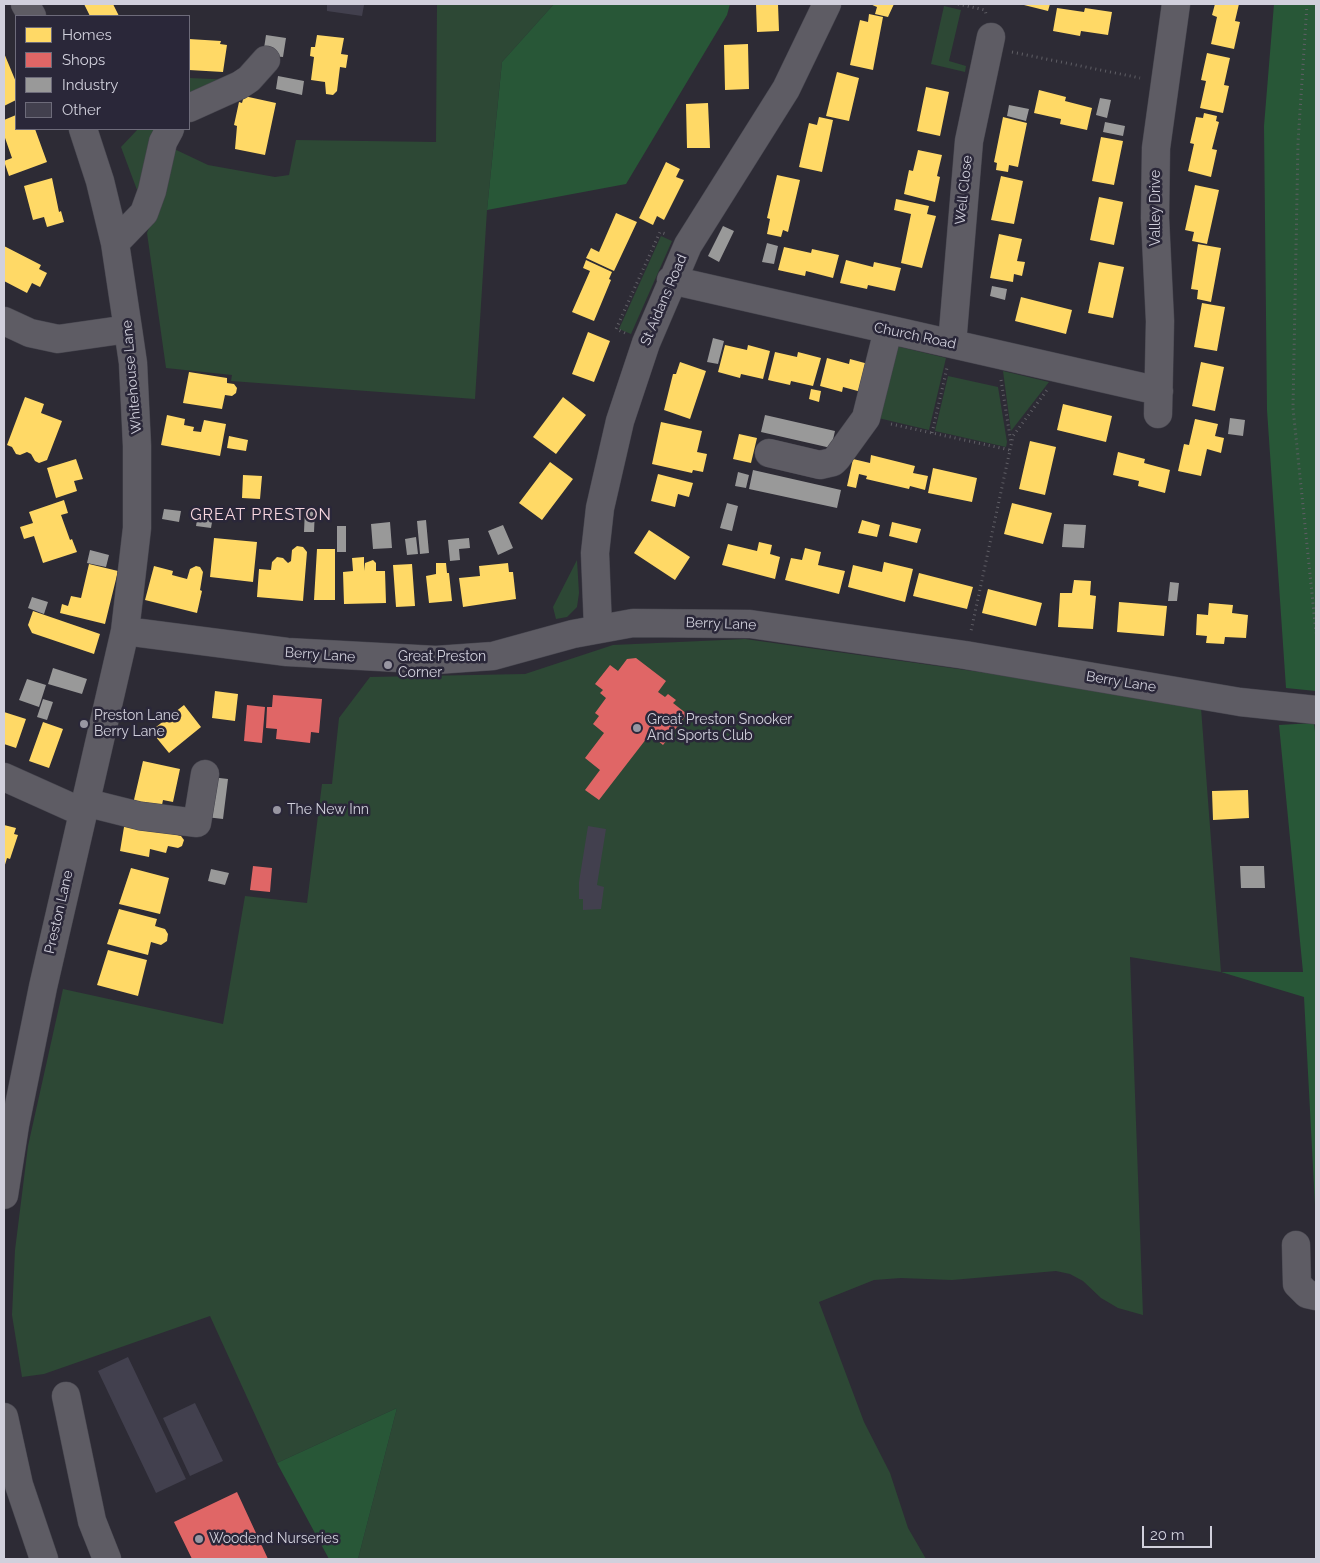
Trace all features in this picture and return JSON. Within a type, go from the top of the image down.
[{"type":"street","points":[[25,4],[31,15]]},
{"type":"street","name":"St Aidans Road","points":[[598,628],[595,553],[608,464],[633,377],[671,280],[706,214],[753,144],[786,89],[828,4]]},
{"type":"street","name":"Valley Drive","points":[[1159,403],[1160,322],[1155,218],[1156,148],[1176,4]]},
{"type":"street","name":"Well Close","points":[[952,344],[969,141],[990,42]]},
{"type":"street","points":[[190,108],[240,85],[249,79],[266,60]]},
{"type":"street","name":"Whitehouse Lane","points":[[83,130],[100,181],[115,243],[133,363],[137,446],[137,528],[125,631]]},
{"type":"street","points":[[115,243],[144,213],[152,191],[163,142],[169,130]]},
{"type":"street","name":"Church Road","points":[[671,280],[1062,369],[1159,403]]},
{"type":"street","points":[[4,321],[30,334],[58,340],[128,329]]},
{"type":"street","points":[[769,453],[820,466],[827,465],[837,458],[866,418],[888,330]]},
{"type":"street","name":"Berry Lane","points":[[125,631],[287,652],[436,660],[493,656],[598,628],[633,623],[750,624],[965,655],[1271,707],[1316,710]]},
{"type":"street","name":"Preston Lane","points":[[4,1196],[27,1063],[83,807],[125,631]]},
{"type":"street","points":[[4,777],[83,807],[197,823],[205,774]]},
{"type":"street","points":[[1296,1246],[1297,1284],[1307,1294],[1316,1296]]},
{"type":"street","points":[[66,1396],[92,1522],[107,1559]]},
{"type":"street","points":[[4,1417],[12,1489],[44,1559]]},
{"type":"path","points":[[1307,4],[1298,142],[1293,408],[1315,605],[1316,633]]},
{"type":"path","points":[[990,42],[1164,83]]},
{"type":"path","points":[[932,433],[952,344]]},
{"type":"path","points":[[998,354],[1011,445]]},
{"type":"path","points":[[965,655],[1013,436],[1062,369]]},
{"type":"path","points":[[866,418],[1010,450]]},
{"type":"green space","points":[[437,4],[554,4],[502,62],[487,210],[475,399],[231,381],[232,375],[166,368],[147,233],[154,215],[170,147],[208,165],[275,177],[289,175],[296,140],[436,142]]},
{"type":"green space","points":[[554,4],[730,4],[727,15],[626,184],[487,210],[502,62]]},
{"type":"green space","points":[[1274,4],[1316,4],[1316,691],[1286,688],[1267,410],[1264,126]]},
{"type":"green space","points":[[944,6],[961,10],[949,61],[966,66],[965,72],[931,64]]},
{"type":"green space","points":[[190,78],[234,80],[190,101]]},
{"type":"green space","points":[[137,130],[158,130],[140,198],[121,147]]},
{"type":"green space","points":[[661,236],[672,241],[631,334],[619,329]]},
{"type":"green space","points":[[896,346],[946,358],[929,430],[874,417]]},
{"type":"green space","points":[[1003,371],[1049,382],[1011,431]]},
{"type":"green space","points":[[948,376],[998,387],[1007,442],[1006,447],[935,431]]},
{"type":"green space","points":[[577,560],[579,593],[577,607],[567,617],[556,619],[553,607]]},
{"type":"green space","points":[[745,639],[987,673],[1201,708],[1221,972],[1130,957],[1143,1315],[1118,1308],[1101,1298],[1083,1281],[1070,1274],[1056,1271],[952,1280],[901,1278],[874,1280],[819,1302],[864,1422],[890,1473],[908,1528],[926,1559],[358,1559],[397,1408],[277,1463],[210,1316],[44,1374],[22,1377],[12,1315],[15,1250],[28,1146],[63,989],[223,1024],[245,896],[307,903],[322,784],[332,784],[339,718],[370,677],[525,674],[613,645]]},
{"type":"green space","points":[[1314,723],[1316,740],[1316,1224],[1304,997],[1221,972],[1303,972],[1279,725]]},
{"type":"green space","points":[[397,1408],[358,1559],[329,1559],[277,1463]]},
{"type":"building: Homes","points":[[84,4],[113,4],[118,15],[90,15]]},
{"type":"building: Homes","points":[[756,4],[778,4],[779,31],[757,32]]},
{"type":"building: Homes","points":[[870,4],[894,4],[888,17],[875,14],[877,7]]},
{"type":"building: Homes","points":[[1020,4],[1050,4],[1048,11]]},
{"type":"building: Homes","points":[[1215,4],[1239,4],[1235,21],[1240,22],[1234,49],[1211,44],[1217,17],[1212,15]]},
{"type":"building: Homes","points":[[1057,8],[1084,12],[1085,8],[1112,12],[1108,35],[1081,31],[1080,36],[1053,31]]},
{"type":"building: Homes","points":[[869,14],[883,17],[873,70],[850,65],[860,20],[868,22]]},
{"type":"building: Homes","points":[[317,35],[344,38],[341,54],[348,55],[346,68],[340,67],[337,91],[333,95],[326,94],[325,82],[311,80],[314,57],[310,56],[311,47],[315,47]]},
{"type":"building: Homes","points":[[190,39],[221,41],[220,44],[227,45],[223,72],[190,70]]},
{"type":"building: Homes","points":[[748,44],[749,89],[725,90],[724,45]]},
{"type":"building: Homes","points":[[4,53],[15,80],[15,100],[4,106]]},
{"type":"building: Homes","points":[[1207,53],[1230,58],[1224,85],[1229,86],[1223,113],[1200,108],[1206,81],[1201,80]]},
{"type":"building: Homes","points":[[837,72],[859,78],[849,121],[826,116]]},
{"type":"building: Homes","points":[[926,87],[949,92],[940,136],[917,131]]},
{"type":"building: Homes","points":[[1039,90],[1066,97],[1065,101],[1092,108],[1087,130],[1060,124],[1061,119],[1034,113]]},
{"type":"building: Homes","points":[[244,96],[276,103],[265,155],[235,149],[237,126],[234,125],[239,102],[242,103]]},
{"type":"building: Homes","points":[[708,103],[710,148],[687,148],[686,104]]},
{"type":"building: Homes","points":[[1204,113],[1217,116],[1216,121],[1219,122],[1212,149],[1217,150],[1211,177],[1188,171],[1194,144],[1190,143],[1196,117],[1203,118]]},
{"type":"building: Homes","points":[[15,115],[15,130],[35,130],[47,162],[9,176],[4,161],[12,158],[4,135],[4,120]]},
{"type":"building: Homes","points":[[819,117],[833,120],[822,172],[799,167],[809,123],[817,125]]},
{"type":"building: Homes","points":[[1003,117],[1027,123],[1018,167],[1009,165],[1008,172],[996,170],[997,163],[994,162]]},
{"type":"building: Homes","points":[[1101,137],[1123,141],[1114,185],[1092,181]]},
{"type":"building: Homes","points":[[918,150],[942,155],[937,176],[940,177],[935,202],[904,194],[909,170],[913,171]]},
{"type":"building: Homes","points":[[666,162],[680,169],[676,177],[684,180],[664,220],[657,216],[653,225],[639,218]]},
{"type":"building: Homes","points":[[777,175],[800,180],[788,232],[783,230],[781,237],[767,234],[770,219],[767,218]]},
{"type":"building: Homes","points":[[1001,176],[1023,181],[1014,224],[991,220]]},
{"type":"building: Homes","points":[[52,178],[59,212],[61,211],[64,222],[47,227],[44,217],[33,220],[24,186]]},
{"type":"building: Homes","points":[[1195,185],[1219,190],[1207,244],[1192,241],[1194,232],[1185,230]]},
{"type":"building: Homes","points":[[1099,197],[1123,202],[1114,245],[1090,240]]},
{"type":"building: Homes","points":[[896,199],[929,206],[927,214],[936,216],[922,268],[901,263],[911,214],[894,210]]},
{"type":"building: Homes","points":[[616,213],[637,222],[614,271],[586,258],[591,248],[599,252]]},
{"type":"building: Homes","points":[[999,234],[1022,239],[1017,261],[1025,262],[1022,276],[1014,274],[1013,282],[990,278]]},
{"type":"building: Homes","points":[[1198,244],[1221,248],[1211,302],[1197,299],[1198,290],[1191,289]]},
{"type":"building: Homes","points":[[4,246],[41,265],[39,269],[47,273],[40,287],[32,283],[27,293],[4,281]]},
{"type":"building: Homes","points":[[784,247],[811,253],[812,249],[839,255],[833,278],[806,271],[805,276],[778,270]]},
{"type":"building: Homes","points":[[586,260],[612,272],[609,279],[611,280],[594,321],[572,312],[590,271],[583,268]]},
{"type":"building: Homes","points":[[846,260],[873,267],[874,262],[901,268],[895,291],[868,285],[867,289],[840,283]]},
{"type":"building: Homes","points":[[1099,262],[1124,267],[1113,318],[1088,313]]},
{"type":"building: Homes","points":[[1021,297],[1072,310],[1066,334],[1015,321]]},
{"type":"building: Homes","points":[[1202,303],[1225,307],[1217,351],[1194,347]]},
{"type":"building: Homes","points":[[588,332],[610,341],[594,382],[572,374]]},
{"type":"building: Homes","points":[[725,345],[747,350],[748,345],[770,351],[763,379],[741,374],[740,378],[718,372]]},
{"type":"building: Homes","points":[[775,352],[797,357],[798,352],[821,358],[813,386],[791,381],[790,385],[768,380]]},
{"type":"building: Homes","points":[[827,358],[849,364],[850,359],[872,365],[865,393],[843,387],[842,392],[820,386]]},
{"type":"building: Homes","points":[[680,362],[706,371],[690,419],[664,410],[673,374],[676,374]]},
{"type":"building: Homes","points":[[1201,362],[1224,367],[1215,411],[1192,406]]},
{"type":"building: Homes","points":[[189,372],[227,378],[227,383],[234,384],[237,388],[236,393],[232,396],[225,395],[222,409],[183,403]]},
{"type":"building: Homes","points":[[811,389],[821,391],[819,402],[809,399]]},
{"type":"building: Homes","points":[[25,397],[44,404],[41,413],[62,421],[47,460],[39,463],[35,461],[31,454],[27,452],[20,455],[16,454],[12,447],[7,445]]},
{"type":"building: Homes","points":[[563,397],[586,415],[556,454],[533,437]]},
{"type":"building: Homes","points":[[1063,404],[1112,416],[1106,442],[1057,430]]},
{"type":"building: Homes","points":[[167,415],[185,419],[184,425],[194,427],[193,431],[201,432],[204,420],[226,424],[220,456],[161,445]]},
{"type":"building: Homes","points":[[1195,419],[1218,424],[1215,436],[1224,438],[1221,453],[1207,449],[1201,476],[1178,471],[1184,444],[1189,445]]},
{"type":"building: Homes","points":[[661,422],[702,431],[697,452],[707,454],[703,472],[693,470],[692,473],[652,464]]},
{"type":"building: Homes","points":[[739,434],[757,438],[751,463],[733,459]]},
{"type":"building: Homes","points":[[229,436],[248,440],[246,451],[227,448]]},
{"type":"building: Homes","points":[[1030,441],[1056,447],[1045,495],[1019,489]]},
{"type":"building: Homes","points":[[1118,452],[1145,459],[1144,463],[1170,470],[1165,493],[1138,486],[1139,481],[1113,475]]},
{"type":"building: Homes","points":[[871,455],[915,466],[913,473],[928,476],[925,490],[910,486],[909,489],[866,479],[867,476],[859,474],[856,488],[847,486],[853,459],[870,463]]},
{"type":"building: Homes","points":[[76,459],[83,479],[74,481],[77,491],[56,498],[47,468]]},
{"type":"building: Homes","points":[[550,462],[573,479],[542,520],[519,503]]},
{"type":"building: Homes","points":[[933,468],[977,478],[972,502],[928,493]]},
{"type":"building: Homes","points":[[658,474],[693,483],[689,497],[678,494],[675,507],[651,501]]},
{"type":"building: Homes","points":[[243,475],[262,476],[260,499],[242,498]]},
{"type":"building: Homes","points":[[64,500],[68,513],[61,515],[70,540],[72,539],[77,552],[43,563],[34,536],[24,539],[20,527],[33,523],[29,512]]},
{"type":"building: Homes","points":[[1012,503],[1052,513],[1043,544],[1004,534]]},
{"type":"building: Homes","points":[[862,520],[880,525],[877,537],[858,533]]},
{"type":"building: Homes","points":[[892,522],[921,529],[917,543],[889,536]]},
{"type":"building: Homes","points":[[649,530],[690,557],[675,580],[634,553]]},
{"type":"building: Homes","points":[[214,538],[257,542],[253,582],[210,577]]},
{"type":"building: Homes","points":[[759,542],[772,545],[770,554],[780,557],[775,579],[722,565],[728,544],[757,551]]},
{"type":"building: Homes","points":[[297,546],[303,547],[307,552],[303,601],[257,597],[259,569],[271,570],[272,562],[277,557],[283,558],[288,563],[291,561],[292,550]]},
{"type":"building: Homes","points":[[805,548],[821,552],[818,565],[845,571],[839,594],[785,580],[791,558],[802,560]]},
{"type":"building: Homes","points":[[317,549],[335,549],[335,600],[314,600]]},
{"type":"building: Homes","points":[[364,557],[364,571],[365,563],[373,560],[376,563],[376,571],[385,571],[386,603],[344,604],[343,572],[353,571],[352,558]]},
{"type":"building: Homes","points":[[884,562],[913,569],[905,602],[848,587],[853,565],[882,572]]},
{"type":"building: Homes","points":[[436,563],[446,563],[452,601],[429,603],[426,576],[436,574]]},
{"type":"building: Homes","points":[[508,563],[509,572],[513,572],[516,599],[463,607],[459,578],[480,576],[479,566]]},
{"type":"building: Homes","points":[[89,564],[118,571],[105,624],[60,613],[62,604],[68,606],[71,596],[81,598]]},
{"type":"building: Homes","points":[[412,564],[415,606],[396,607],[393,565]]},
{"type":"building: Homes","points":[[154,566],[173,571],[172,575],[187,579],[190,569],[196,566],[200,567],[203,572],[200,590],[202,591],[197,613],[145,600]]},
{"type":"building: Homes","points":[[919,573],[973,587],[967,609],[913,596]]},
{"type":"building: Homes","points":[[1074,580],[1091,581],[1090,595],[1096,596],[1093,629],[1058,627],[1060,593],[1072,593]]},
{"type":"building: Homes","points":[[988,589],[1042,603],[1036,626],[982,613]]},
{"type":"building: Homes","points":[[1119,602],[1167,606],[1164,636],[1117,632]]},
{"type":"building: Homes","points":[[1209,603],[1233,605],[1232,613],[1248,615],[1246,638],[1225,637],[1224,644],[1206,643],[1207,636],[1196,635],[1197,614],[1208,615]]},
{"type":"building: Homes","points":[[33,611],[100,634],[94,654],[32,633],[28,625]]},
{"type":"building: Homes","points":[[215,691],[238,694],[235,721],[212,718]]},
{"type":"building: Homes","points":[[184,705],[201,727],[169,753],[151,731]]},
{"type":"building: Homes","points":[[4,712],[26,719],[16,748],[4,744]]},
{"type":"building: Homes","points":[[43,722],[63,729],[49,768],[29,761]]},
{"type":"building: Homes","points":[[143,761],[180,769],[173,802],[163,800],[161,810],[133,804]]},
{"type":"building: Homes","points":[[1248,790],[1249,818],[1213,820],[1212,791]]},
{"type":"building: Homes","points":[[125,821],[181,836],[184,840],[182,846],[178,848],[168,846],[166,853],[150,849],[149,857],[120,851]]},
{"type":"building: Homes","points":[[4,825],[16,828],[14,834],[18,835],[10,859],[7,858],[4,868]]},
{"type":"building: Homes","points":[[131,868],[169,878],[160,914],[119,904]]},
{"type":"building: Homes","points":[[119,909],[157,919],[155,926],[165,929],[168,934],[167,941],[161,945],[151,942],[148,955],[107,944]]},
{"type":"building: Homes","points":[[108,950],[147,960],[138,996],[97,985]]},
{"type":"building: Shops","name":"Great Preston Snooker And Sports Club","points":[[636,658],[666,681],[658,692],[665,697],[668,694],[676,700],[673,703],[687,714],[663,745],[650,734],[599,800],[585,790],[600,770],[585,758],[604,733],[593,724],[599,716],[595,713],[606,698],[600,693],[603,690],[595,684],[610,665],[618,671],[627,659]]},
{"type":"building: Shops","points":[[273,695],[322,699],[319,733],[311,732],[310,743],[276,739],[277,729],[266,728],[267,707],[272,707]]},
{"type":"building: Shops","points":[[247,705],[265,707],[262,743],[244,741]]},
{"type":"building: Shops","points":[[253,866],[272,868],[270,892],[250,890]]},
{"type":"building: Shops","points":[[237,1492],[268,1559],[192,1559],[174,1522]]},
{"type":"building: Industry","points":[[266,35],[286,38],[283,57],[263,55]]},
{"type":"building: Industry","points":[[278,76],[304,81],[302,95],[276,89]]},
{"type":"building: Industry","points":[[1100,98],[1111,100],[1107,118],[1096,115]]},
{"type":"building: Industry","points":[[1009,105],[1029,109],[1026,121],[1007,116]]},
{"type":"building: Industry","points":[[1105,122],[1125,126],[1123,136],[1103,132]]},
{"type":"building: Industry","points":[[723,226],[734,231],[719,262],[708,256]]},
{"type":"building: Industry","points":[[767,243],[778,246],[774,264],[762,262]]},
{"type":"building: Industry","points":[[992,286],[1007,289],[1005,300],[990,296]]},
{"type":"building: Industry","points":[[713,338],[724,341],[718,364],[707,362]]},
{"type":"building: Industry","points":[[765,415],[835,431],[831,448],[761,432]]},
{"type":"building: Industry","points":[[1230,418],[1245,420],[1243,436],[1228,434]]},
{"type":"building: Industry","points":[[753,470],[841,490],[837,508],[749,489]]},
{"type":"building: Industry","points":[[738,472],[749,475],[746,488],[735,486]]},
{"type":"building: Industry","points":[[727,503],[738,506],[732,531],[720,528]]},
{"type":"building: Industry","points":[[199,508],[214,511],[211,528],[196,526]]},
{"type":"building: Industry","points":[[305,508],[315,509],[314,532],[304,532]]},
{"type":"building: Industry","points":[[164,509],[181,511],[179,522],[162,519]]},
{"type":"building: Industry","points":[[426,520],[429,553],[420,554],[417,521]]},
{"type":"building: Industry","points":[[390,522],[392,548],[373,549],[371,524]]},
{"type":"building: Industry","points":[[1064,524],[1086,525],[1084,548],[1062,547]]},
{"type":"building: Industry","points":[[503,525],[513,548],[498,555],[488,531]]},
{"type":"building: Industry","points":[[337,526],[346,526],[346,552],[337,552]]},
{"type":"building: Industry","points":[[416,537],[418,554],[407,555],[405,539]]},
{"type":"building: Industry","points":[[469,538],[470,548],[459,549],[460,560],[450,561],[448,540]]},
{"type":"building: Industry","points":[[90,550],[109,555],[106,567],[87,563]]},
{"type":"building: Industry","points":[[1170,582],[1179,583],[1177,601],[1168,601]]},
{"type":"building: Industry","points":[[32,597],[48,602],[44,614],[28,608]]},
{"type":"building: Industry","points":[[53,668],[87,679],[82,694],[48,684]]},
{"type":"building: Industry","points":[[27,679],[46,685],[39,707],[19,700]]},
{"type":"building: Industry","points":[[43,699],[53,702],[47,720],[37,717]]},
{"type":"building: Industry","points":[[211,777],[228,779],[223,819],[206,817]]},
{"type":"building: Industry","points":[[1240,866],[1264,866],[1265,888],[1241,888]]},
{"type":"building: Industry","points":[[211,869],[229,873],[225,885],[208,881]]},
{"type":"building: Other","points":[[327,4],[364,5],[362,16],[327,11]]},
{"type":"building: Other","points":[[588,826],[606,829],[597,885],[604,887],[601,909],[583,910],[583,899],[579,899],[579,882]]},
{"type":"building: Other","points":[[128,1357],[186,1479],[156,1493],[98,1371]]},
{"type":"building: Other","points":[[195,1403],[223,1461],[190,1476],[163,1418]]},
{"type":"place","name":"Great Preston Corner","points":[[388,665]]},
{"type":"place","name":"Preston Lane Berry Lane","points":[[84,724]]},
{"type":"place","name":"Great Preston Snooker And Sports Club","points":[[637,728]]},
{"type":"place","name":"The New Inn","points":[[277,810]]},
{"type":"place","name":"Woodend Nurseries","points":[[199,1539]]},
{"type":"district","name":"GREAT PRESTON","points":[[261,515]]}]
